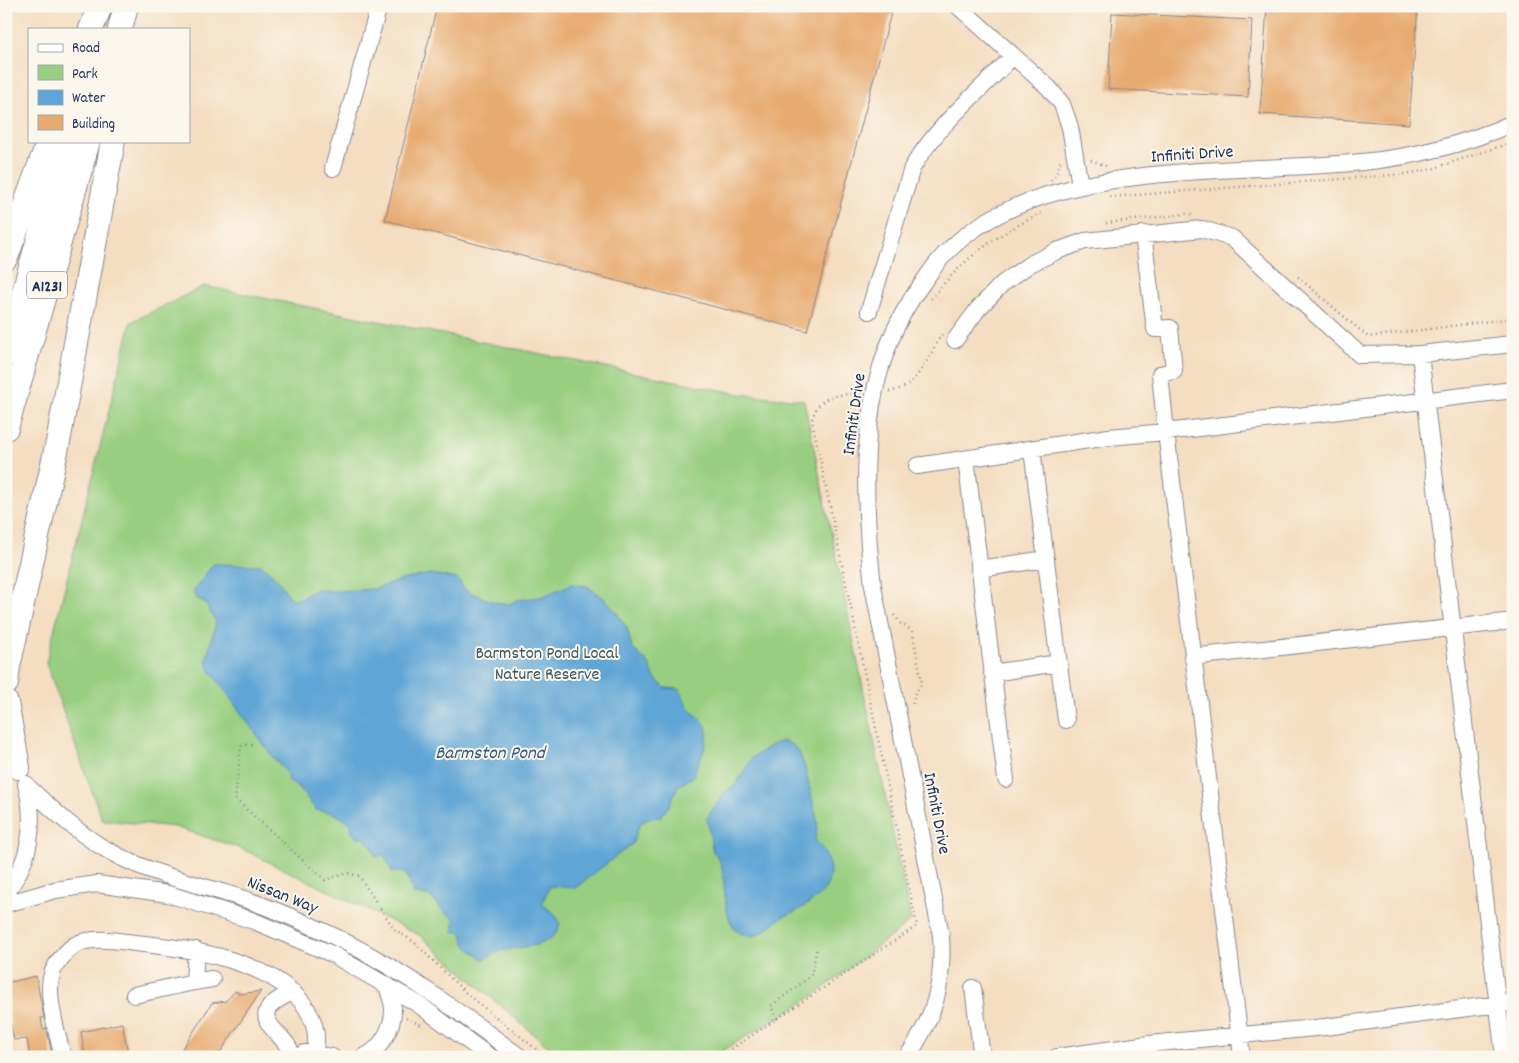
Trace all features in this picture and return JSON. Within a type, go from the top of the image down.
[{"type":"highway","points":[[91,28],[100,6]]},
{"type":"highway","points":[[99,28],[106,6]]},
{"type":"highway","points":[[120,28],[126,6]]},
{"type":"highway","points":[[134,28],[138,6]]},
{"type":"highway","name":"A1231","points":[[6,257],[49,142]]},
{"type":"highway","name":"A1231","points":[[6,354],[67,142]]},
{"type":"highway","name":"A1231","points":[[6,428],[88,142]]},
{"type":"highway","points":[[6,683],[58,442],[112,142]]},
{"type":"highway","points":[[6,703],[17,768]]},
{"type":"street","points":[[333,168],[379,6]]},
{"type":"street","points":[[958,6],[1049,88],[1062,104],[1070,127],[1080,185]]},
{"type":"street","points":[[869,311],[912,168],[920,155],[944,126],[1013,56]]},
{"type":"street","name":"Infiniti Drive","points":[[907,1057],[927,1024],[935,1004],[941,974],[941,935],[873,586],[866,528],[866,478],[867,444],[873,392],[888,343],[913,295],[951,248],[995,216],[1038,198],[1080,185],[1124,178],[1362,162],[1408,156],[1452,146],[1513,123]]},
{"type":"street","points":[[948,337],[1002,284],[1030,264],[1057,250],[1085,241],[1202,229],[1232,238],[1360,354],[1420,354],[1513,344]]},
{"type":"street","points":[[1143,234],[1155,329],[1170,328],[1174,371],[1160,374],[1192,657],[1242,1057]]},
{"type":"street","points":[[1420,354],[1452,628],[1505,1003],[1504,1057]]},
{"type":"street","points":[[916,466],[1109,437],[1166,432],[1513,390]]},
{"type":"street","points":[[1032,449],[1066,720]]},
{"type":"street","points":[[966,459],[1006,779]]},
{"type":"street","points":[[979,569],[1046,559]]},
{"type":"street","points":[[1192,657],[1513,621]]},
{"type":"street","points":[[992,673],[1058,663]]},
{"type":"street","points":[[6,892],[23,865],[30,835],[31,812],[17,768]]},
{"type":"street","name":"Nissan Way","points":[[17,768],[83,835],[109,852],[140,866],[246,900],[325,932],[387,965],[448,1003],[520,1057]]},
{"type":"street","name":"Nissan Way","points":[[6,904],[55,890],[97,884],[168,894],[254,921],[332,954],[386,984],[418,1004],[490,1057]]},
{"type":"street","points":[[63,1057],[51,997],[52,974],[60,960],[75,945],[95,940],[120,941],[196,950],[276,979],[293,992],[309,1013],[322,1054],[303,1052],[293,1057],[288,1046],[266,1021],[272,1006],[293,992]]},
{"type":"street","points":[[194,982],[196,950]]},
{"type":"street","points":[[134,995],[212,979]]},
{"type":"street","points":[[363,1057],[370,1054],[381,1044],[389,1029],[393,1008],[386,984]]},
{"type":"street","points":[[973,988],[982,1057]]},
{"type":"street","points":[[1057,1057],[1150,1044],[1240,1037],[1505,1003]]},
{"type":"path","points":[[1102,225],[1186,214],[1194,215]]},
{"type":"path","points":[[1294,274],[1368,337],[1513,318]]},
{"type":"path","points":[[719,1057],[918,926],[812,420],[814,411],[821,401],[832,396],[895,391],[908,386],[948,337]]},
{"type":"path","points":[[252,744],[241,746],[235,799],[325,880],[347,873],[359,876],[394,929],[414,942],[468,995],[546,1057]]},
{"type":"path","points":[[777,1019],[771,1006],[811,976],[817,948]]},
{"type":"path","points":[[393,1008],[412,1022],[426,1025]]},
{"type":"green space","name":"Barmston Pond Local Nature Reserve","points":[[204,286],[740,394],[804,400],[911,921],[812,997],[712,1057],[560,1057],[419,935],[242,849],[175,827],[102,820],[46,663],[131,322]]},
{"type":"water","name":"Barmston Pond","points":[[213,564],[262,565],[278,580],[290,598],[299,599],[317,589],[335,591],[374,589],[404,579],[431,574],[458,579],[464,589],[471,593],[494,602],[509,604],[517,600],[540,597],[572,584],[587,586],[604,598],[614,609],[627,628],[632,648],[649,664],[654,677],[665,688],[679,689],[687,706],[704,723],[707,729],[706,742],[693,777],[678,786],[669,806],[660,817],[649,818],[640,824],[632,844],[575,888],[550,886],[542,904],[554,913],[560,923],[557,932],[551,938],[536,945],[498,952],[483,959],[467,946],[463,935],[457,931],[454,932],[454,918],[443,911],[431,897],[413,893],[406,873],[392,872],[384,854],[376,857],[372,847],[363,837],[356,837],[352,833],[351,823],[333,813],[316,810],[299,787],[289,782],[287,773],[272,756],[210,670],[206,661],[216,622],[205,603],[196,598],[193,592]]},
{"type":"water","points":[[782,741],[793,745],[799,752],[805,768],[818,824],[815,839],[825,853],[830,877],[826,887],[819,896],[778,920],[759,934],[747,936],[740,933],[733,926],[728,916],[722,868],[719,859],[713,852],[707,818],[724,793],[736,784],[752,758],[771,745]]},
{"type":"building","points":[[437,6],[865,6],[891,13],[807,331],[385,220]]},
{"type":"building","points":[[1267,6],[1418,6],[1409,124],[1260,114]]},
{"type":"building","points":[[1112,13],[1252,20],[1248,97],[1108,89]]},
{"type":"building","points":[[36,976],[44,1018],[41,1018],[43,1029],[47,1028],[52,1057],[30,1057],[27,1039],[14,1040],[6,1002],[6,983]]},
{"type":"building","points":[[235,991],[240,994],[261,991],[217,1057],[177,1057],[212,1003],[226,1001]]},
{"type":"building","points":[[122,1023],[129,1057],[85,1057],[81,1032]]}]
